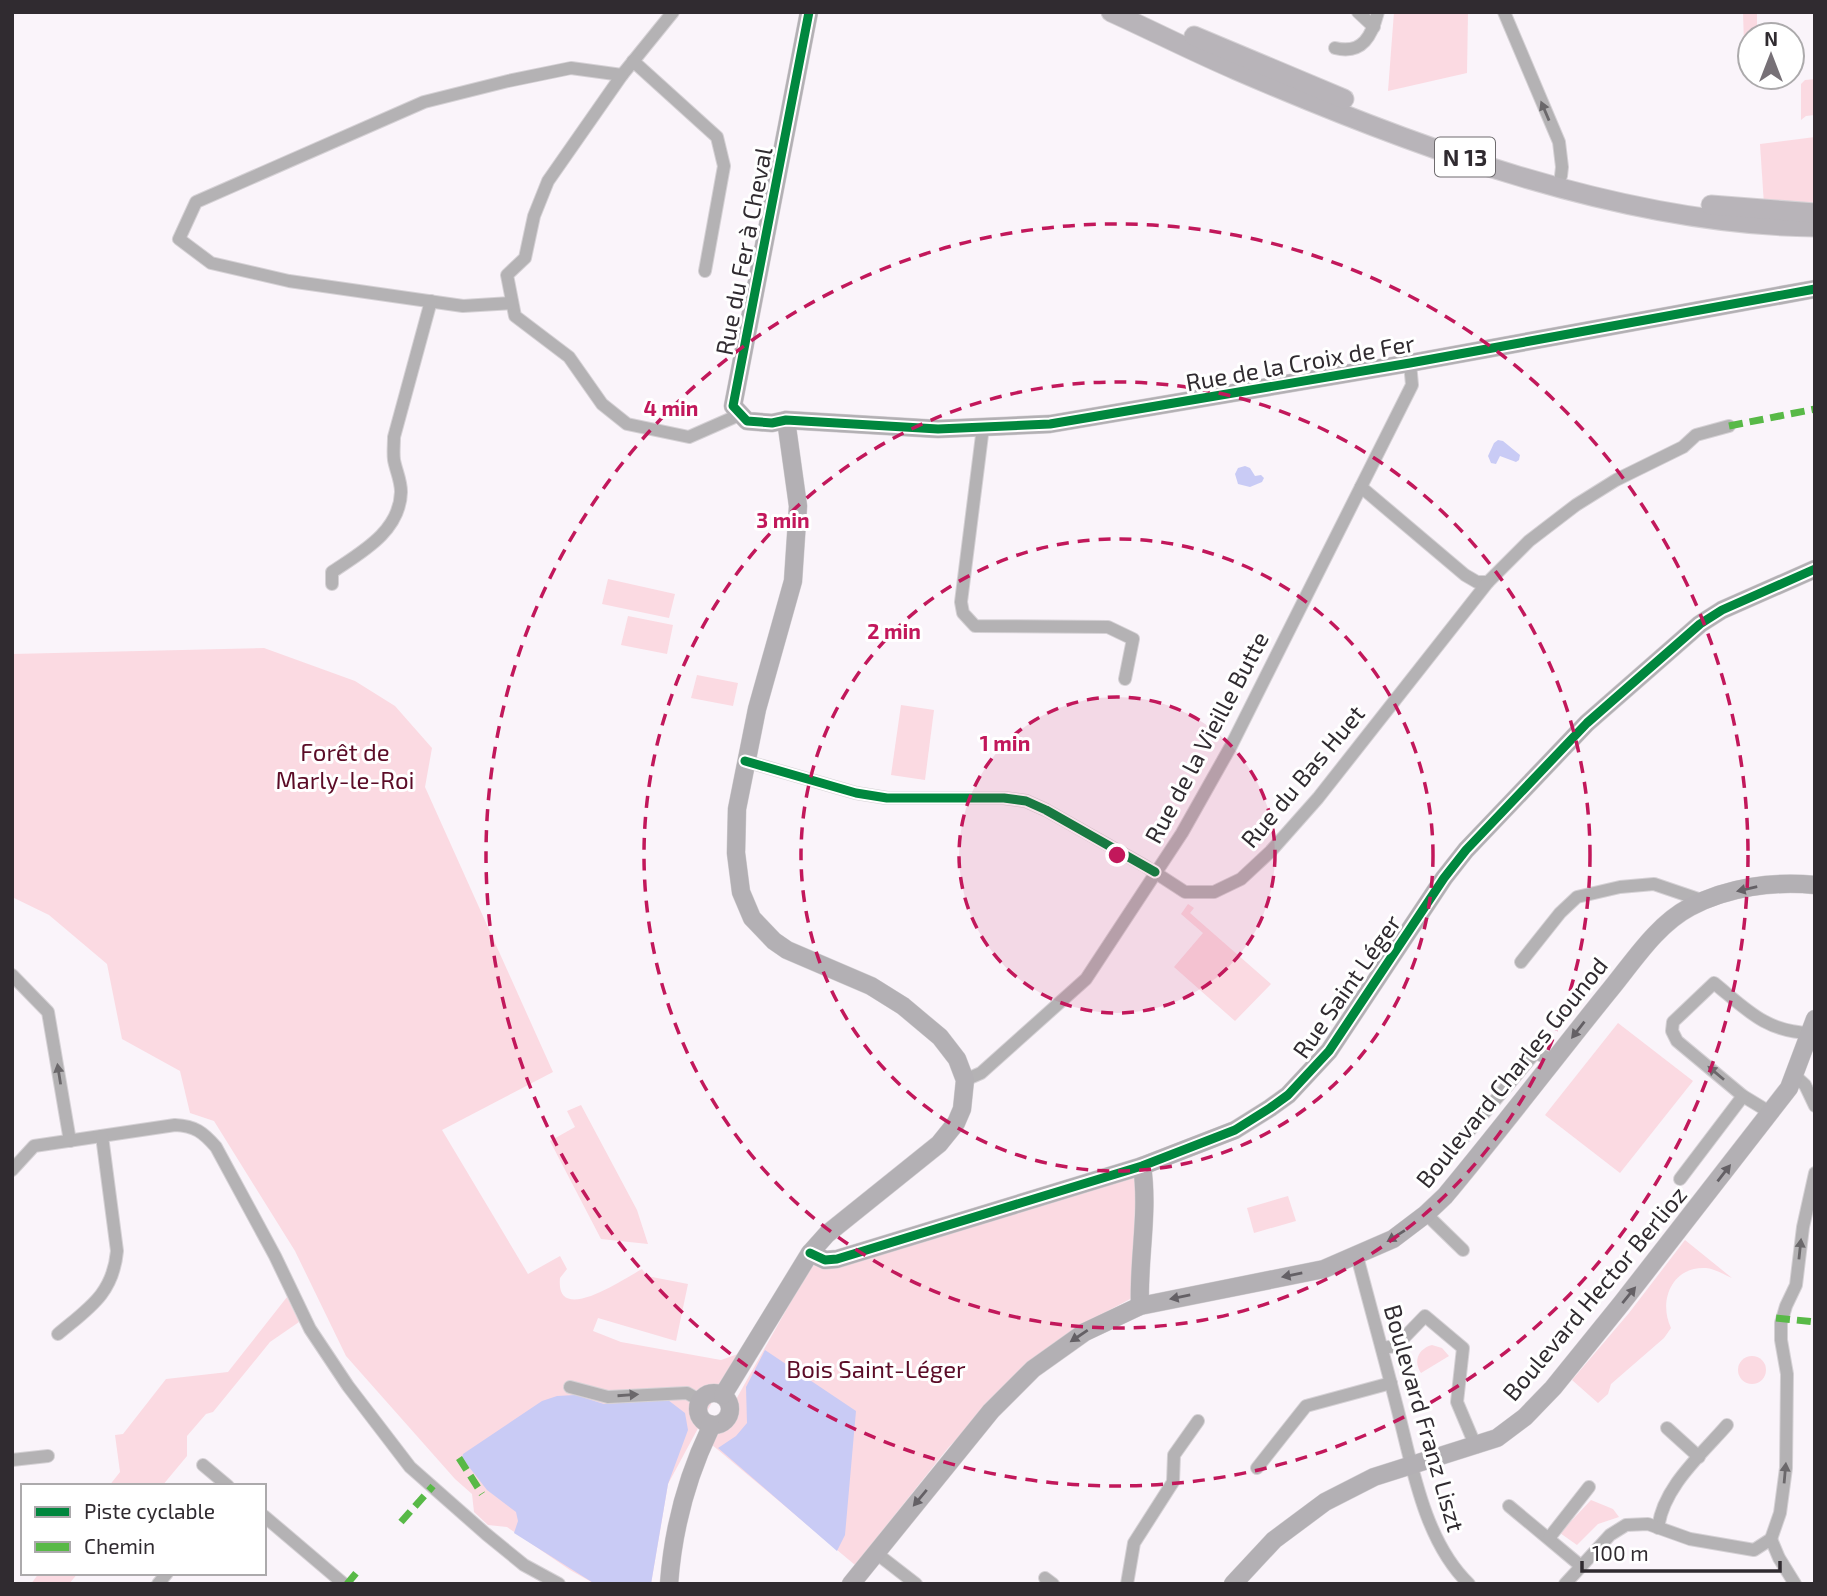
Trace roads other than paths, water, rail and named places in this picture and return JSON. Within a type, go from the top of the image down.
[{"type":"main road","name":"N 13","points":[[1111,12],[1312,102],[1519,176],[1613,201],[1707,218],[1815,227]]},
{"type":"main road","name":"N 13","points":[[1142,12],[1321,91],[1561,176],[1732,209],[1815,213]]},
{"type":"street","points":[[673,12],[622,75],[548,181],[534,216],[525,258],[507,275],[515,316],[569,357],[602,404],[628,424],[689,438],[739,415]]},
{"type":"street","name":"Rue du Fer à Cheval","points":[[739,415],[733,406],[809,12]]},
{"type":"street","points":[[1358,12],[1374,27]]},
{"type":"street","points":[[1335,48],[1351,50],[1360,46],[1368,39],[1378,12]]},
{"type":"street","points":[[1504,12],[1559,142],[1561,176]]},
{"type":"street","points":[[633,61],[717,136],[724,166],[705,271]]},
{"type":"street","points":[[512,303],[463,306],[289,281],[211,263],[179,239],[196,201],[424,102],[571,68],[622,75]]},
{"type":"street","name":"Rue de la Croix de Fer","points":[[739,415],[747,412],[777,414],[786,419],[938,429],[1050,424],[1410,363],[1815,289]]},
{"type":"street","points":[[332,584],[332,572],[370,547],[387,530],[397,510],[401,495],[394,459],[394,438],[431,301]]},
{"type":"street","name":"Rue de la Vieille Butte","points":[[965,1080],[981,1073],[1086,979],[1182,833],[1231,746],[1412,385],[1410,363]]},
{"type":"street","points":[[723,1395],[810,1253],[827,1234],[939,1144],[956,1123],[962,1109],[965,1080],[957,1059],[940,1037],[903,1006],[871,986],[774,942],[752,918],[741,892],[736,853],[737,809],[758,709],[793,581],[797,506],[786,419]]},
{"type":"street","name":"Rue du Bas Huet","points":[[746,761],[856,793],[887,798],[1004,798],[1026,801],[1155,872],[1185,892],[1214,892],[1241,879],[1318,798],[1488,582],[1529,541],[1576,505],[1616,480],[1683,447],[1696,435],[1729,426]]},
{"type":"street","points":[[982,427],[961,602],[963,613],[975,626],[1108,627],[1133,639],[1125,679]]},
{"type":"street","points":[[1361,488],[1465,575],[1477,582],[1488,582]]},
{"type":"street","name":"Rue Saint Léger","points":[[810,1253],[825,1260],[837,1259],[1142,1166],[1235,1130],[1288,1095],[1329,1051],[1444,878],[1466,850],[1587,723],[1700,624],[1732,605],[1815,569]]},
{"type":"street","points":[[1521,962],[1560,913],[1577,897],[1620,887],[1654,884],[1703,901]]},
{"type":"street","name":"Boulevard Charles Gounod","points":[[851,1584],[991,1411],[1033,1369],[1085,1332],[1140,1306],[1324,1269],[1393,1239],[1445,1196],[1654,936],[1670,920],[1703,901],[1752,886],[1815,885]]},
{"type":"street","points":[[12,975],[48,1012],[70,1141]]},
{"type":"street","points":[[1771,1113],[1743,1096],[1677,1041],[1672,1031],[1673,1022],[1714,983],[1766,1024],[1786,1031],[1812,1026]]},
{"type":"street","name":"Boulevard Hector Berlioz","points":[[1233,1584],[1274,1540],[1317,1507],[1374,1477],[1476,1447],[1497,1438],[1525,1418],[1575,1362],[1771,1113],[1789,1088],[1812,1026]]},
{"type":"street","points":[[1448,1156],[1535,1053],[1554,1060]]},
{"type":"street","points":[[1794,1075],[1805,1085],[1815,1106]]},
{"type":"street","points":[[1680,1179],[1743,1096]]},
{"type":"street","points":[[12,1170],[34,1146],[175,1125],[192,1126],[205,1135],[215,1147],[275,1256],[310,1329],[348,1386],[410,1467],[524,1565],[559,1584]]},
{"type":"street","points":[[58,1334],[103,1295],[116,1264],[117,1251],[102,1136]]},
{"type":"street","points":[[1140,1306],[1139,1275],[1145,1195],[1142,1166]]},
{"type":"street","points":[[1565,1584],[1610,1535],[1626,1525],[1648,1524],[1690,1539],[1754,1550],[1771,1539],[1780,1513],[1786,1468],[1787,1374],[1781,1340],[1783,1313],[1796,1284],[1802,1227],[1815,1173]]},
{"type":"street","points":[[1426,1214],[1464,1250]]},
{"type":"street","name":"Boulevard Franz Liszt","points":[[1357,1256],[1412,1465],[1432,1530],[1444,1555],[1469,1584]]},
{"type":"street","points":[[1382,1348],[1396,1346],[1425,1316],[1463,1348],[1457,1402],[1476,1447]]},
{"type":"street","points":[[1257,1468],[1306,1406],[1391,1382]]},
{"type":"street","points":[[570,1387],[608,1397],[694,1397],[712,1393],[723,1395],[729,1402],[730,1413],[720,1424],[710,1424],[699,1415],[694,1397]]},
{"type":"street","points":[[1127,1584],[1134,1543],[1172,1482],[1174,1455],[1198,1421]]},
{"type":"street","points":[[669,1584],[671,1555],[685,1487],[710,1430],[710,1424]]},
{"type":"street","points":[[1658,1528],[1660,1511],[1668,1496],[1727,1425]]},
{"type":"street","points":[[1667,1428],[1699,1457]]},
{"type":"street","points":[[12,1460],[48,1456]]},
{"type":"street","points":[[203,1465],[226,1484]]},
{"type":"street","points":[[1549,1538],[1589,1487]]},
{"type":"street","points":[[1509,1506],[1581,1566]]},
{"type":"street","points":[[266,1518],[344,1584]]},
{"type":"street","points":[[1771,1539],[1795,1584]]},
{"type":"street","points":[[876,1553],[916,1584]]},
{"type":"water","points":[[1498,440],[1520,455],[1519,460],[1516,462],[1500,456],[1496,464],[1491,463],[1488,456]]},
{"type":"water","points":[[1238,468],[1250,468],[1255,476],[1261,475],[1264,478],[1262,482],[1250,487],[1238,484],[1235,474]]},
{"type":"water","points":[[765,1350],[856,1411],[845,1535],[837,1551],[718,1448],[736,1436],[747,1423],[746,1387]]},
{"type":"water","points":[[575,1395],[604,1404],[668,1400],[685,1413],[688,1430],[668,1484],[651,1584],[595,1584],[514,1533],[518,1521],[516,1512],[487,1490],[462,1458],[463,1454],[542,1401],[557,1396]]},
{"type":"tram line","points":[[1815,1409],[1815,1470]]},
{"type":"park label","name":"Forêt de Marly-le-Roi","points":[[345,765]]},
{"type":"park label","name":"Bois Saint-Léger","points":[[876,1368]]}]
